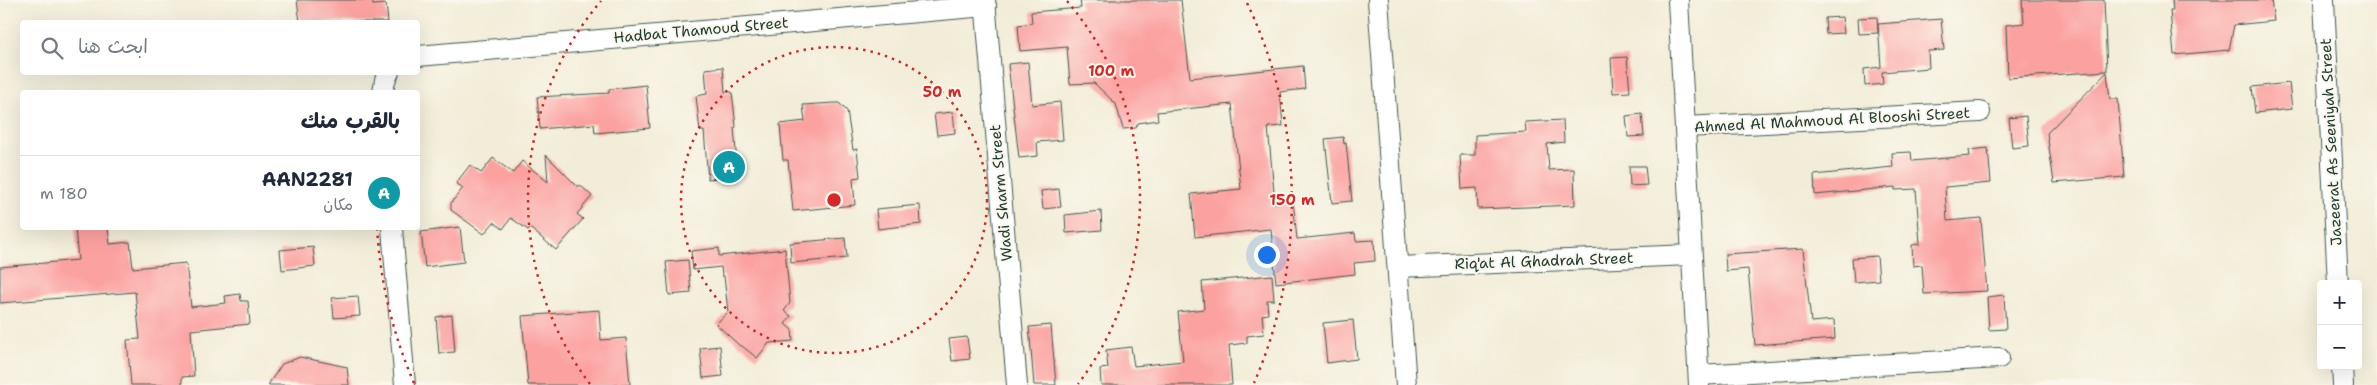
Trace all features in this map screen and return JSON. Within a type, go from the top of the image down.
[{"type":"street","points":[[1378,0],[1406,385]]},
{"type":"street","name":"Ahmed Al Mahmoud Al Blooshi Street","points":[[1678,0],[1699,380],[1999,358]]},
{"type":"street","name":"Jazeerat As Seeniyah Street","points":[[2324,0],[2338,280]]},
{"type":"street","name":"Hadbat Thamoud Street","points":[[420,56],[985,3]]},
{"type":"street","name":"Wadi Sharm Street","points":[[985,3],[1017,385]]},
{"type":"street","points":[[383,90],[384,80],[387,75]]},
{"type":"street","name":"Ahmed Al Mahmoud Al Blooshi Street","points":[[1685,127],[1980,112]]},
{"type":"street","points":[[392,230],[405,385]]},
{"type":"street","name":"Riq'at Al Ghadrah Street","points":[[1398,267],[1691,254]]},
{"type":"street","points":[[2342,370],[2343,385]]},
{"type":"building","points":[[297,0],[372,0],[373,5],[386,4],[388,20],[300,20]]},
{"type":"building","points":[[1080,0],[1181,0],[1190,78],[1303,66],[1305,89],[1280,92],[1283,126],[1268,127],[1275,203],[1293,201],[1297,239],[1355,233],[1356,241],[1374,240],[1375,261],[1354,263],[1355,274],[1276,283],[1271,229],[1195,237],[1191,194],[1241,189],[1232,104],[1157,112],[1158,120],[1138,123],[1136,128],[1123,129],[1116,104],[1094,83],[1070,84],[1067,47],[1020,51],[1018,25],[1032,23],[1031,12],[1081,8]]},
{"type":"building","points":[[2022,0],[2104,0],[2107,71],[2008,78],[2006,25],[2024,23]]},
{"type":"building","points":[[2172,0],[2271,0],[2274,21],[2234,25],[2229,50],[2174,55],[2170,11],[2173,11]]},
{"type":"building","points":[[1842,17],[1844,33],[1826,34],[1825,18]]},
{"type":"building","points":[[1877,17],[1878,33],[1859,34],[1858,18]]},
{"type":"building","points":[[1941,19],[1944,50],[1928,51],[1929,68],[1882,72],[1883,84],[1865,86],[1864,69],[1881,67],[1878,24]]},
{"type":"building","points":[[1627,57],[1630,92],[1613,93],[1611,58]]},
{"type":"building","points":[[1028,62],[1032,105],[1060,102],[1063,140],[1037,142],[1038,156],[1019,158],[1008,64]]},
{"type":"building","points":[[723,67],[725,92],[732,92],[738,176],[708,179],[704,131],[700,131],[696,96],[707,94],[705,69]]},
{"type":"building","points":[[2107,72],[2110,99],[2118,99],[2124,177],[2054,183],[2047,133]]},
{"type":"building","points":[[2289,83],[2292,109],[2255,113],[2252,87]]},
{"type":"building","points":[[646,85],[650,128],[595,133],[594,124],[540,129],[537,97],[609,93],[609,89]]},
{"type":"building","points":[[839,103],[847,111],[853,150],[857,149],[860,177],[853,178],[855,205],[793,211],[788,160],[783,160],[780,124],[805,121],[803,105]]},
{"type":"building","points":[[953,112],[955,133],[937,135],[934,114]]},
{"type":"building","points":[[1642,114],[1644,136],[1628,137],[1626,116]]},
{"type":"building","points":[[2026,116],[2029,146],[2012,148],[2009,118]]},
{"type":"building","points":[[1563,120],[1564,142],[1547,144],[1549,170],[1574,169],[1575,205],[1478,209],[1477,188],[1462,189],[1460,155],[1475,155],[1475,135],[1526,132],[1525,122]]},
{"type":"building","points":[[1343,137],[1344,144],[1346,143],[1352,201],[1332,203],[1325,139]]},
{"type":"building","points":[[1988,148],[1991,183],[1945,187],[1947,221],[1981,218],[1987,291],[1924,294],[1922,265],[1913,266],[1912,245],[1920,244],[1916,189],[1895,190],[1895,187],[1815,195],[1814,175],[1893,167],[1892,153],[1911,152],[1912,161],[1970,156],[1969,150]]},
{"type":"building","points":[[546,155],[578,187],[580,185],[592,196],[577,214],[583,219],[556,250],[530,228],[528,230],[511,218],[503,229],[494,222],[484,234],[451,210],[451,203],[463,188],[456,183],[470,165],[481,173],[493,158],[513,173],[522,161],[548,182]]},
{"type":"building","points":[[1629,166],[1645,166],[1647,185],[1630,186]]},
{"type":"building","points":[[1059,189],[1061,207],[1043,209],[1041,191]]},
{"type":"building","points":[[920,205],[921,224],[878,229],[876,209]]},
{"type":"building","points":[[1101,211],[1102,230],[1066,233],[1065,215]]},
{"type":"building","points":[[460,227],[464,262],[425,267],[421,232]]},
{"type":"building","points":[[75,230],[108,230],[110,244],[130,242],[133,268],[186,263],[191,307],[226,303],[225,296],[240,294],[241,301],[248,301],[250,324],[191,330],[194,376],[182,377],[182,385],[131,385],[127,340],[140,339],[135,292],[0,303],[0,267],[78,260]]},
{"type":"building","points":[[845,238],[847,258],[791,263],[790,243]]},
{"type":"building","points":[[313,247],[315,266],[282,270],[280,250]]},
{"type":"building","points":[[719,248],[719,256],[785,249],[790,303],[784,311],[791,316],[785,324],[792,330],[793,341],[769,343],[757,358],[740,346],[716,324],[728,312],[724,276],[722,276],[721,267],[693,270],[691,251]]},
{"type":"building","points":[[1803,249],[1811,322],[1834,320],[1835,339],[1755,345],[1748,269],[1726,271],[1725,254]]},
{"type":"building","points":[[1877,256],[1879,280],[1854,282],[1852,258]]},
{"type":"building","points":[[688,260],[691,293],[669,295],[666,262]]},
{"type":"building","points":[[1272,275],[1274,300],[1267,300],[1268,314],[1262,315],[1264,334],[1247,336],[1247,343],[1229,345],[1232,385],[1101,385],[1100,369],[1108,368],[1106,350],[1131,347],[1134,366],[1183,361],[1178,312],[1204,309],[1202,282]]},
{"type":"building","points":[[2004,295],[2006,329],[1989,330],[1987,297]]},
{"type":"building","points":[[358,296],[360,316],[334,318],[332,298]]},
{"type":"building","points":[[599,310],[601,340],[626,338],[630,385],[528,385],[522,316]]},
{"type":"building","points":[[452,315],[455,352],[439,353],[436,317]]},
{"type":"building","points":[[1353,320],[1357,359],[1327,363],[1323,323]]},
{"type":"building","points":[[1051,325],[1056,385],[1034,385],[1029,327]]},
{"type":"building","points":[[967,337],[970,359],[952,361],[949,339]]},
{"type":"building","points":[[720,346],[723,376],[703,378],[700,348]]},
{"type":"building","points":[[300,357],[347,367],[349,385],[268,385],[282,364]]},
{"type":"place","name":"AAN2281","points":[[729,167]]}]
